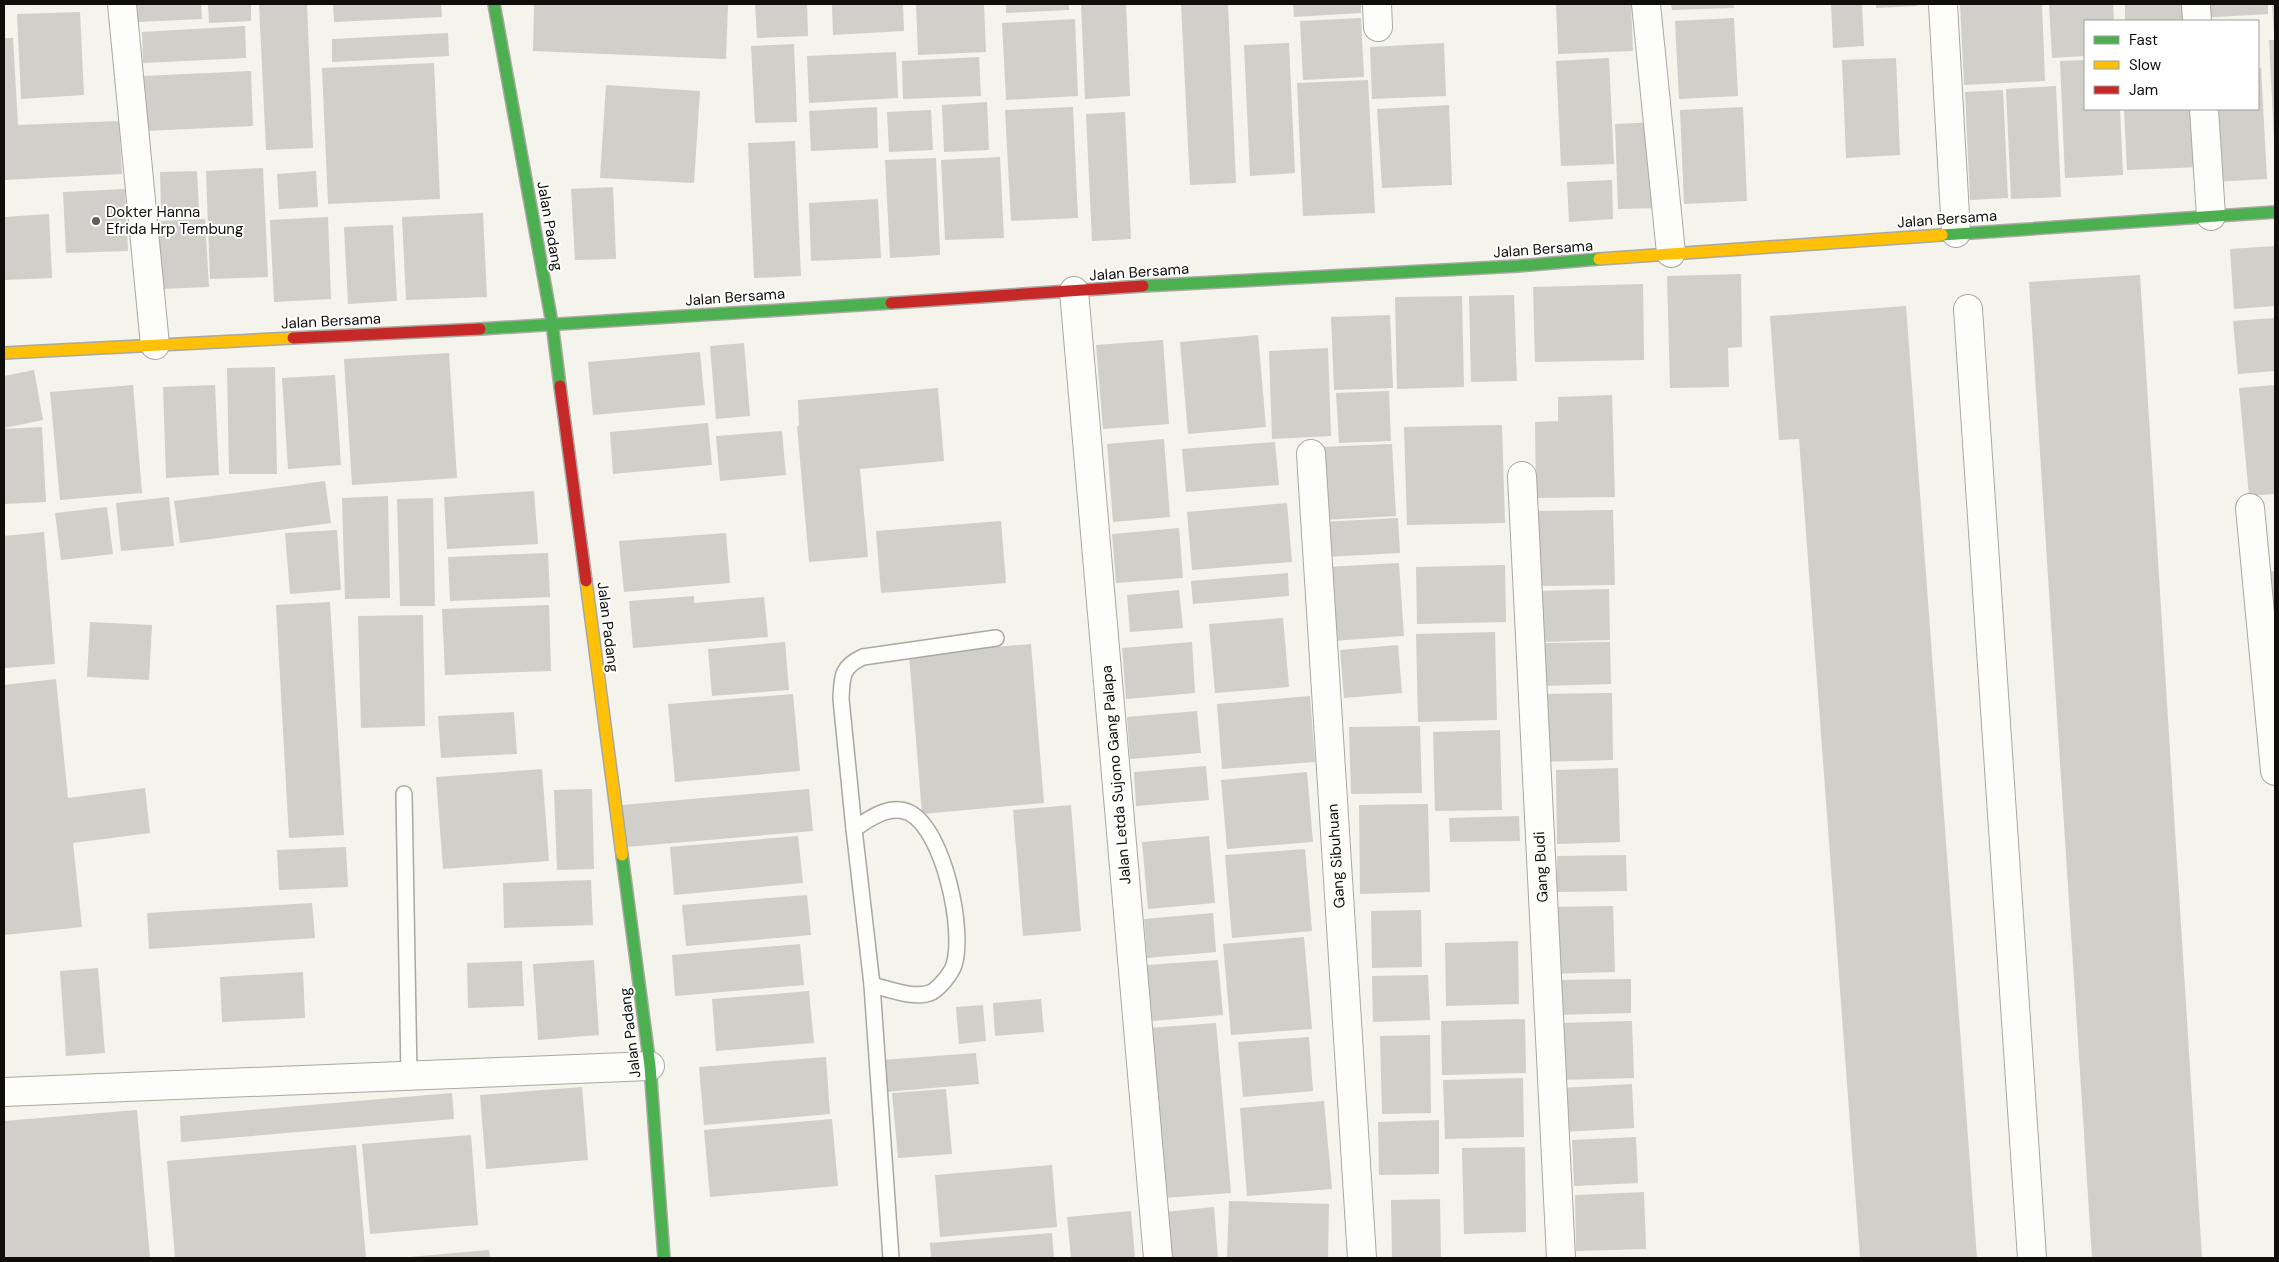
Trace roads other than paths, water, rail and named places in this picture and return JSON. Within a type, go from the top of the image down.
[{"type":"street","points":[[122,4],[155,345]]},
{"type":"street","name":"Jalan Padang","points":[[494,4],[552,323],[650,1066],[664,1258]]},
{"type":"street","points":[[1646,4],[1670,253]]},
{"type":"street","points":[[1943,4],[1956,233]]},
{"type":"street","points":[[2196,4],[2198,20]]},
{"type":"street","points":[[2204,110],[2211,216]]},
{"type":"street","name":"Jalan Bersama","points":[[4,353],[512,327],[1307,276],[1518,266],[1670,253],[2275,212]]},
{"type":"street","name":"Jalan Letda Sujono Gang Palapa","points":[[1074,291],[1158,1258]]},
{"type":"street","points":[[1968,309],[2032,1258]]},
{"type":"street","name":"Gang Sibuhuan","points":[[1311,454],[1362,1258]]},
{"type":"street","name":"Gang Budi","points":[[1522,476],[1561,1258]]},
{"type":"street","points":[[2250,508],[2275,771]]},
{"type":"street","points":[[4,1092],[650,1066]]},
{"type":"lane","points":[[891,1258],[872,986],[841,699],[842,677],[850,663],[863,657],[996,638]]},
{"type":"lane","points":[[404,794],[409,1076]]},
{"type":"lane","points":[[854,829],[878,814],[896,811],[910,813],[928,829],[937,846],[949,883],[955,919],[954,966],[933,991],[921,996],[872,986]]},
{"type":"place","name":"Dokter Hanna Efrida Hrp Tembung","points":[[96,221]]}]
